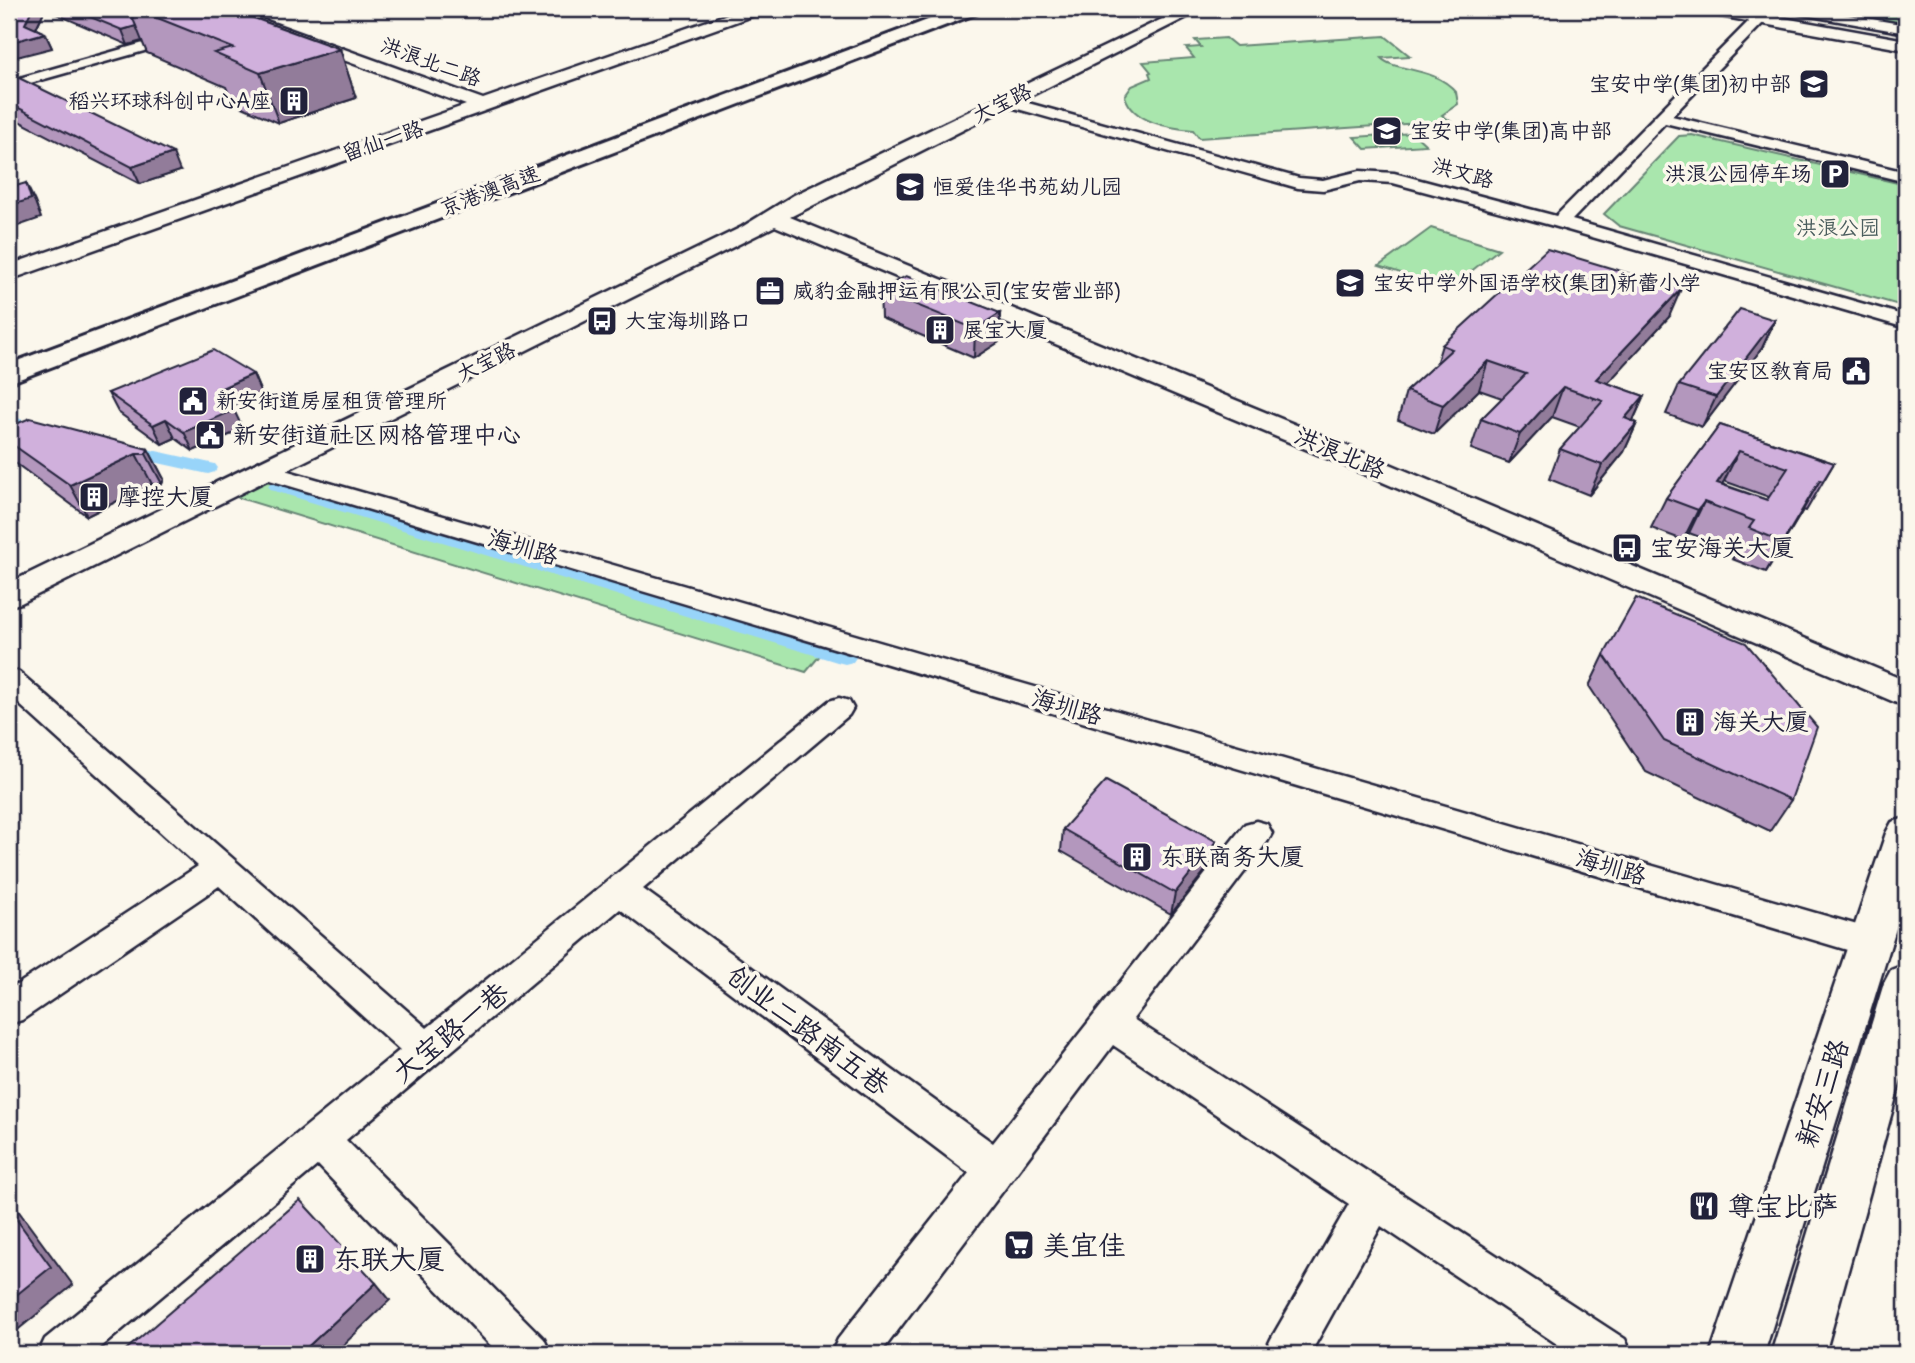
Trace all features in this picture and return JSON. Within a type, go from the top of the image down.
[{"type":"highway","name":"京港澳高速","points":[[900,26],[940,9]]},
{"type":"highway","name":"京港澳高速","points":[[9,353],[949,9]]},
{"type":"highway","name":"京港澳高速","points":[[9,374],[972,9]]},
{"type":"main road","name":"洪浪北二路","points":[[219,9],[244,15],[481,102]]},
{"type":"main road","name":"留仙一路","points":[[9,273],[741,9]]},
{"type":"main road","name":"留仙一路","points":[[9,264],[438,114],[757,9]]},
{"type":"main road","name":"大宝路","points":[[9,596],[750,232],[772,217],[1195,9]]},
{"type":"main road","points":[[1709,9],[1906,45]]},
{"type":"main road","name":"洪浪北二路","points":[[244,15],[447,92],[481,102]]},
{"type":"main road","points":[[438,114],[451,108],[457,101],[447,92]]},
{"type":"main road","name":"大宝路","points":[[9,584],[742,227],[772,217]]},
{"type":"main road","name":"洪浪北路","points":[[772,217],[1306,438],[1906,695]]},
{"type":"main road","name":"新安三路","points":[[1737,1354],[1906,833]]},
{"type":"main road","name":"新安三路","points":[[1798,1354],[1902,1012]]},
{"type":"street","points":[[1794,9],[1906,29]]},
{"type":"street","points":[[9,83],[244,15]]},
{"type":"street","points":[[1560,222],[1760,18]]},
{"type":"street","name":"洪文路","points":[[1005,101],[1298,183],[1323,185],[1360,176],[1383,176],[1560,222],[1906,322]]},
{"type":"street","points":[[1662,118],[1906,177]]},
{"type":"street","name":"海圳路","points":[[264,471],[1871,943]]},
{"type":"street","points":[[9,679],[426,1051]]},
{"type":"street","name":"大宝路一巷","points":[[60,1354],[839,708]]},
{"type":"street","points":[[853,1354],[1256,833]]},
{"type":"street","points":[[9,1009],[221,868]]},
{"type":"street","name":"创业二路南五巷","points":[[621,891],[996,1169]]},
{"type":"street","points":[[1109,1023],[1610,1354]]},
{"type":"street","points":[[319,1139],[529,1354]]},
{"type":"street","points":[[1286,1354],[1374,1199]]},
{"type":"green space","points":[[1812,9],[1906,9],[1906,25]]},
{"type":"green space","points":[[1385,36],[1410,56],[1381,58],[1396,66],[1437,78],[1456,92],[1458,104],[1442,115],[1450,121],[1199,138],[1193,130],[1174,128],[1144,118],[1129,105],[1125,96],[1132,86],[1151,78],[1151,72],[1143,62],[1194,58],[1186,48],[1201,47],[1195,40],[1226,38],[1236,46]]},
{"type":"green space","points":[[1413,133],[1426,145],[1365,149],[1354,137]]},
{"type":"green space","name":"洪浪公园","points":[[1692,135],[1906,185],[1906,307],[1619,226],[1604,214],[1679,136]]},
{"type":"green space","points":[[1431,228],[1499,249],[1449,289],[1379,266]]},
{"type":"green space","points":[[264,471],[838,634],[806,672],[220,492]]},
{"type":"building","points":[[9,9],[32,9],[25,24],[45,33],[9,43]]},
{"type":"building","points":[[71,9],[129,9],[136,26],[122,30]]},
{"type":"building","points":[[135,9],[229,9],[340,49],[260,73],[214,53],[233,48]]},
{"type":"building","points":[[17,77],[173,153],[132,167],[9,103],[9,79]]},
{"type":"building","points":[[26,183],[31,199],[9,206],[9,188]]},
{"type":"building","points":[[1547,249],[1681,289],[1596,379],[1644,396],[1625,418],[1637,423],[1602,465],[1560,449],[1603,401],[1563,387],[1520,434],[1481,419],[1526,374],[1488,361],[1443,405],[1406,391],[1452,349],[1442,345]]},
{"type":"building","points":[[906,276],[1000,313],[975,329],[880,290]]},
{"type":"building","points":[[1740,309],[1775,320],[1716,397],[1679,385]]},
{"type":"building","points":[[213,350],[253,374],[215,391],[221,395],[215,398],[234,410],[184,432],[166,419],[153,425],[108,393]]},
{"type":"building","points":[[30,418],[148,449],[146,454],[136,454],[70,485],[9,442],[9,427]]},
{"type":"building","points":[[1720,425],[1834,463],[1823,481],[1820,480],[1783,542],[1749,528],[1754,521],[1704,502],[1698,510],[1666,498]],"holes":[[[1739,451],[1788,468],[1767,500],[1717,483]]]},
{"type":"building","name":"海关大厦","points":[[1636,598],[1746,643],[1817,727],[1791,800],[1664,741],[1604,655]]},
{"type":"building","name":"东联商务大厦","points":[[1106,781],[1216,841],[1175,893],[1063,829]]},
{"type":"building","name":"东联大厦","points":[[300,1200],[376,1283],[300,1354],[121,1354]]},
{"type":"building","points":[[9,1209],[51,1267],[9,1301]]},
{"type":"waterway","points":[[9,420],[23,428],[47,433]]},
{"type":"waterway","points":[[120,449],[208,468]]},
{"type":"waterway","points":[[278,486],[845,656]]},
{"type":"place","name":"宝安中学(集团)初中部","points":[[1814,84]]},
{"type":"place","name":"稻兴环球科创中心A座","points":[[294,101]]},
{"type":"place","name":"宝安中学(集团)高中部","points":[[1387,131]]},
{"type":"place","name":"洪浪公园停车场","points":[[1835,174]]},
{"type":"place","name":"恒爱佳华书苑幼儿园","points":[[910,187]]},
{"type":"place","name":"宝安中学外国语学校(集团)新蕾小学","points":[[1350,283]]},
{"type":"place","name":"威豹金融押运有限公司(宝安营业部)","points":[[770,291]]},
{"type":"place","name":"大宝海圳路口","points":[[602,321]]},
{"type":"place","name":"展宝大厦","points":[[940,330]]},
{"type":"place","name":"宝安区教育局","points":[[1856,371]]},
{"type":"place","name":"新安街道房屋租赁管理所","points":[[193,401]]},
{"type":"place","name":"新安街道社区网格管理中心","points":[[210,435]]},
{"type":"place","name":"摩控大厦","points":[[94,497]]},
{"type":"place","name":"宝安海关大厦","points":[[1627,548]]},
{"type":"place","name":"海关大厦","points":[[1690,722]]},
{"type":"place","name":"东联商务大厦","points":[[1137,857]]},
{"type":"place","name":"尊宝比萨","points":[[1704,1206]]},
{"type":"place","name":"美宜佳","points":[[1019,1245]]},
{"type":"place","name":"东联大厦","points":[[310,1259]]}]
